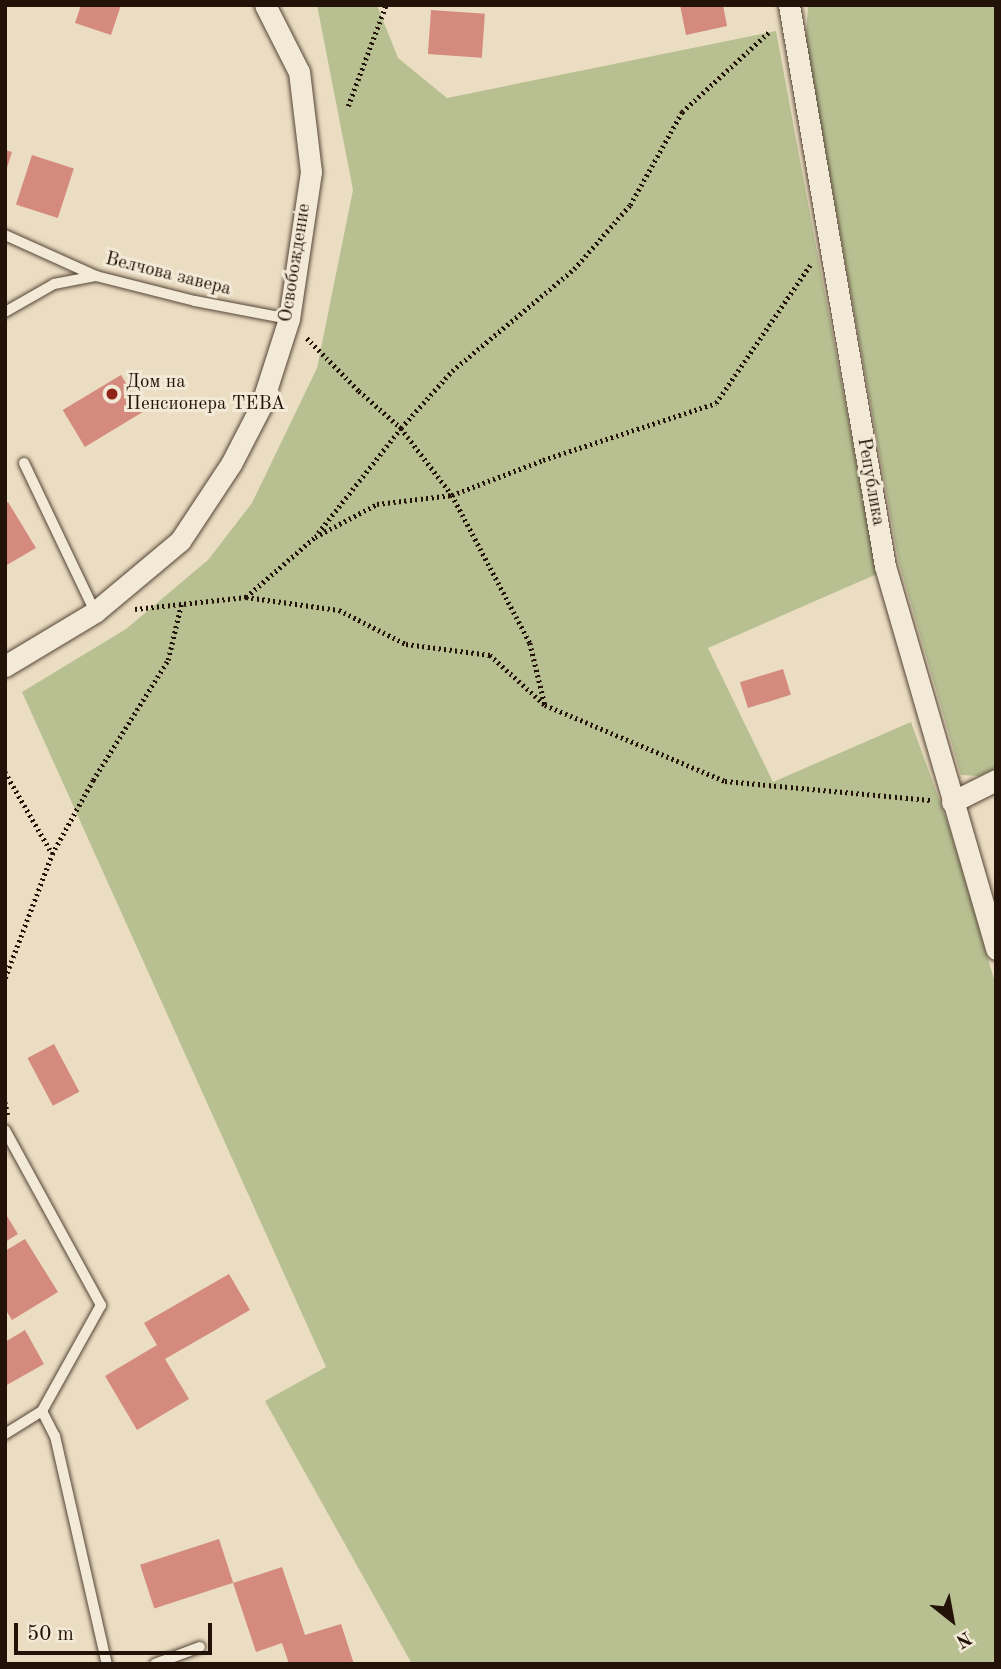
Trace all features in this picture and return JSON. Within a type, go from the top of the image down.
[{"type":"street","name":"Освобождение","points":[[5,666],[94,612],[180,541],[232,464],[261,405],[289,319],[311,172],[299,72],[265,5]]},
{"type":"street","name":"Република","points":[[790,9],[827,240],[885,566],[996,948]]},
{"type":"street","points":[[952,802],[996,780]]},
{"type":"lane","name":"Велчова завера","points":[[5,234],[96,276],[195,301],[289,319]]},
{"type":"lane","points":[[5,312],[54,284],[96,276]]},
{"type":"lane","points":[[24,463],[94,612]]},
{"type":"lane","points":[[5,1130],[101,1305],[42,1411],[5,1434]]},
{"type":"lane","points":[[42,1411],[55,1436],[107,1664]]},
{"type":"lane","points":[[155,1664],[200,1647]]},
{"type":"path","points":[[348,106],[386,5]]},
{"type":"path","points":[[246,597],[315,537],[401,428],[452,371],[574,269],[630,205],[682,112],[790,9]]},
{"type":"path","points":[[315,537],[377,504],[452,495],[543,460],[716,403],[827,240]]},
{"type":"path","points":[[289,319],[359,391],[401,428],[452,495],[530,643],[545,705]]},
{"type":"path","points":[[94,612],[246,597],[339,610],[407,644],[490,655],[545,705],[725,781],[952,802]]},
{"type":"path","points":[[5,978],[52,854],[93,780],[168,660],[181,605]]},
{"type":"path","points":[[5,772],[52,854]]},
{"type":"green space","points":[[317,5],[377,5],[398,58],[447,98],[776,31],[877,574],[708,648],[773,782],[911,722],[949,827],[996,986],[996,1664],[412,1664],[265,1401],[326,1367],[22,692],[126,629],[208,560],[252,503],[317,368],[353,190]]},
{"type":"green space","points":[[808,5],[996,5],[996,768],[979,776],[961,775],[899,563],[806,42]]},
{"type":"building","points":[[81,5],[121,5],[111,35],[75,23]]},
{"type":"building","points":[[680,5],[723,5],[727,26],[686,35]]},
{"type":"building","points":[[431,10],[485,14],[482,58],[428,54]]},
{"type":"building","points":[[5,150],[12,152],[6,171],[5,171]]},
{"type":"building","points":[[32,155],[74,169],[58,218],[16,204]]},
{"type":"building","name":"Дом на Пенсионера ТЕВА","points":[[121,375],[143,412],[85,447],[63,410]]},
{"type":"building","points":[[8,502],[36,548],[5,566],[5,503]]},
{"type":"building","points":[[783,669],[791,695],[748,708],[740,682]]},
{"type":"building","points":[[54,1044],[79,1092],[53,1106],[28,1058]]},
{"type":"building","points":[[5,1213],[18,1234],[5,1242]]},
{"type":"building","points":[[25,1239],[58,1292],[12,1320],[5,1309],[5,1251]]},
{"type":"building","points":[[229,1274],[250,1310],[165,1359],[189,1399],[137,1430],[105,1376],[157,1345],[144,1323]]},
{"type":"building","points":[[25,1330],[44,1364],[5,1386],[5,1342]]},
{"type":"building","points":[[219,1539],[233,1583],[154,1608],[140,1565]]},
{"type":"building","points":[[282,1567],[305,1635],[341,1624],[354,1664],[289,1664],[282,1643],[256,1652],[233,1583]]},
{"type":"place","name":"Дом на Пенсионера ТЕВА","points":[[112,394]]}]
